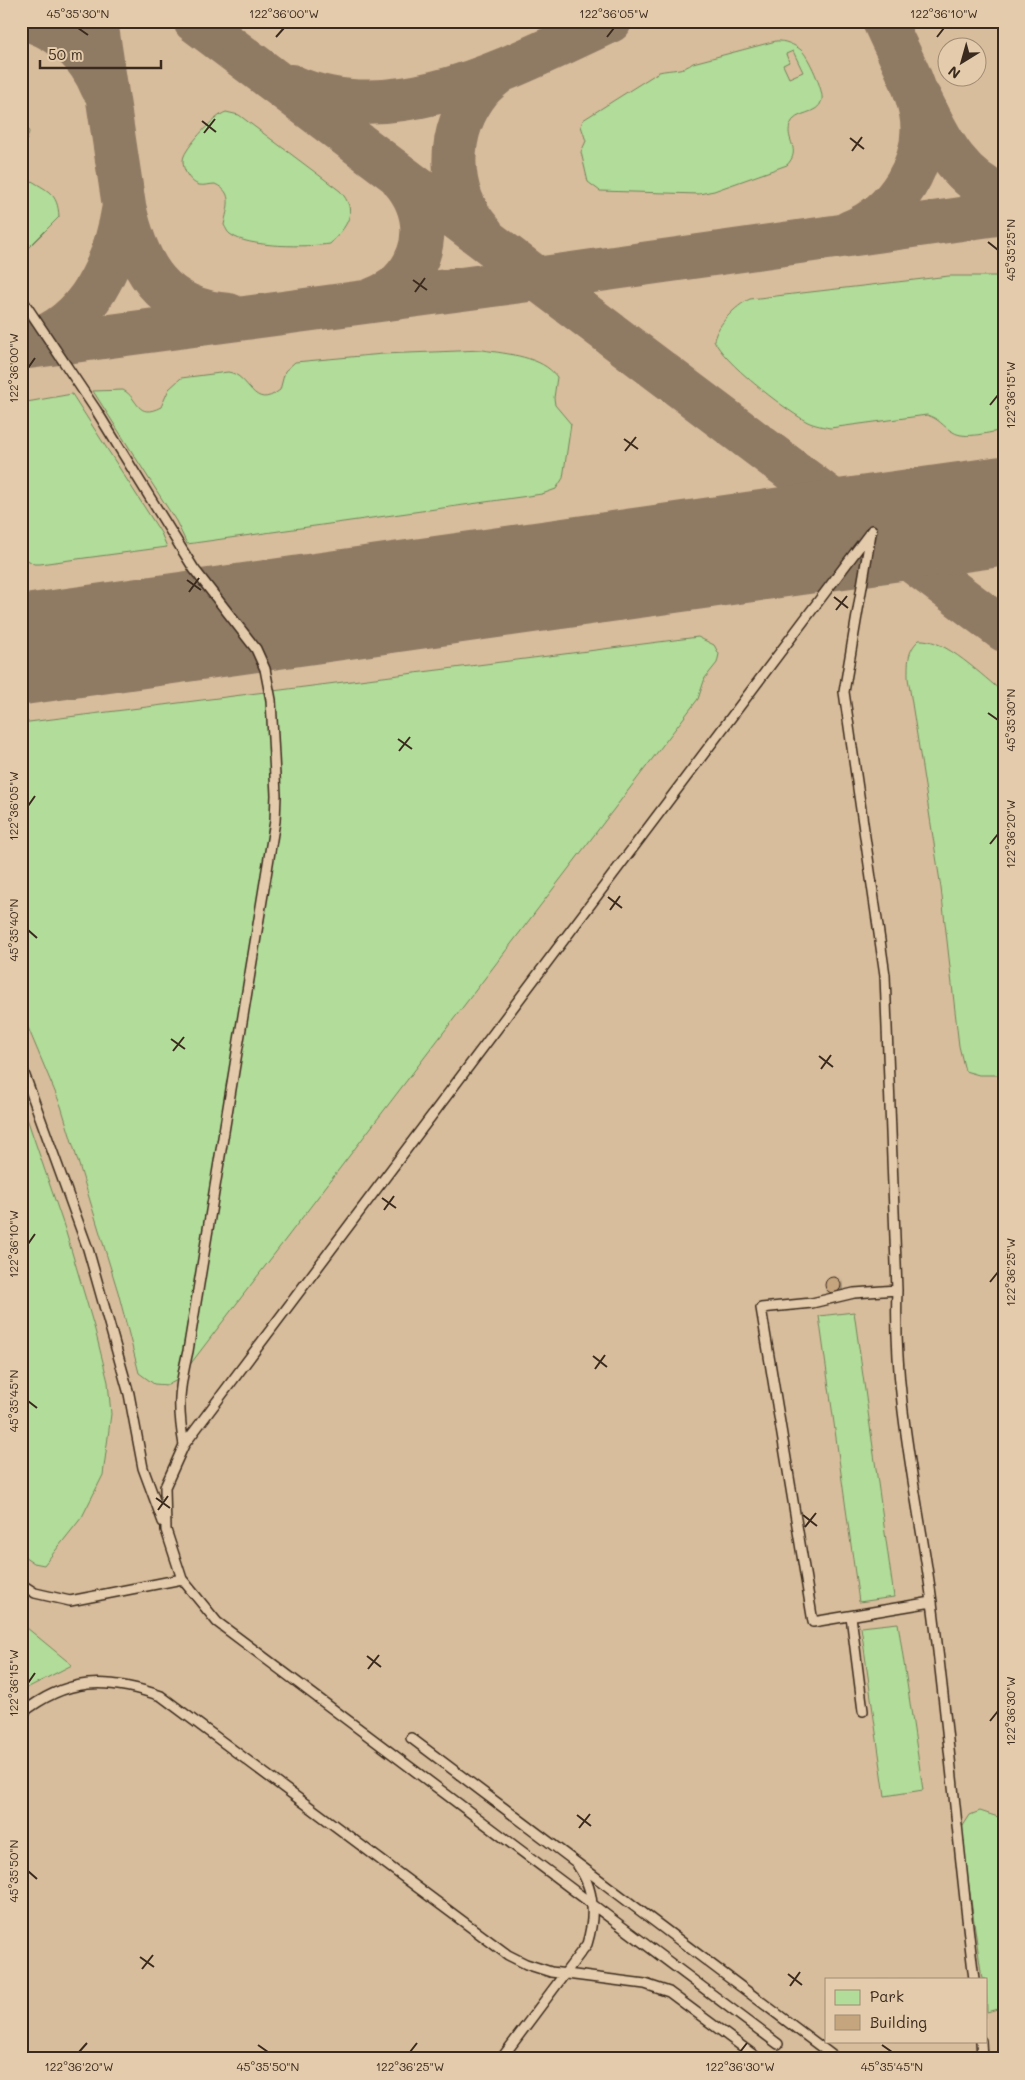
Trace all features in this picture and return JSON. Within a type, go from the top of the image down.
[{"type":"lane","points":[[21,298],[96,410],[194,569],[256,649],[266,669],[271,700],[276,795],[275,821],[188,1351],[179,1388],[179,1416],[184,1445]]},
{"type":"lane","points":[[166,1530],[165,1487],[184,1445],[872,530],[844,692],[884,975],[897,1290],[896,1326],[905,1436],[932,1602],[974,1978]]},
{"type":"lane","points":[[21,1065],[88,1249],[129,1394],[143,1468],[182,1579],[217,1622],[778,2044]]},
{"type":"lane","points":[[897,1290],[854,1293],[812,1303],[761,1308],[813,1622],[932,1602]]},
{"type":"lane","points":[[21,1584],[35,1593],[70,1601],[182,1579]]},
{"type":"lane","points":[[851,1616],[863,1711]]},
{"type":"lane","points":[[21,1714],[34,1703],[61,1689],[90,1684],[115,1683],[161,1696],[508,1955],[526,1964],[566,1974],[645,1984],[669,1992],[759,2059]]},
{"type":"lane","points":[[412,1738],[837,2059]]},
{"type":"lane","points":[[501,2059],[587,1944],[593,1925],[593,1906],[584,1874],[575,1862]]},
{"type":"lane","points":[[981,2042],[982,2059]]},
{"type":"shaded area","points":[[21,21],[1004,21],[1004,2059],[21,2059]]},
{"type":"green space","points":[[776,41],[793,45],[804,53],[818,82],[822,100],[816,109],[797,117],[790,125],[789,131],[793,154],[787,165],[714,191],[699,194],[600,191],[588,182],[581,152],[586,141],[581,126],[583,120],[659,72],[681,69],[693,63]],"holes":[[[793,51],[803,72],[789,78],[783,65],[789,62],[786,54]]]},
{"type":"green space","points":[[226,112],[239,115],[340,191],[346,199],[350,212],[346,225],[330,244],[294,246],[264,244],[238,239],[228,232],[224,225],[228,207],[225,192],[215,184],[199,185],[192,181],[186,173],[183,164],[184,156],[202,131]]},
{"type":"green space","points":[[21,116],[29,132],[22,156],[27,178],[46,189],[54,197],[59,217],[21,255]]},
{"type":"green space","points":[[949,276],[1004,276],[1004,430],[985,434],[958,434],[949,430],[935,418],[927,415],[830,428],[813,424],[794,414],[768,395],[729,360],[714,340],[719,328],[728,316],[750,299]]},
{"type":"green space","points":[[483,350],[533,360],[542,364],[557,377],[555,405],[571,424],[563,478],[556,489],[542,494],[187,544],[176,521],[93,391],[123,390],[142,409],[147,411],[161,407],[169,389],[181,378],[228,372],[242,379],[257,395],[263,397],[271,396],[280,390],[285,371],[295,362],[383,354]]},
{"type":"green space","points":[[72,394],[161,533],[167,547],[40,564],[34,564],[21,556],[21,403]]},
{"type":"green space","points":[[698,637],[714,645],[719,654],[717,663],[705,678],[698,699],[179,1379],[168,1385],[154,1384],[139,1373],[118,1292],[61,1106],[21,1011],[21,723]]},
{"type":"green space","points":[[919,640],[940,645],[952,652],[1004,693],[1004,1075],[979,1075],[965,1071],[959,1046],[941,888],[908,678],[910,653]]},
{"type":"green space","points":[[21,1101],[65,1229],[95,1330],[108,1382],[111,1414],[103,1475],[82,1517],[44,1565],[34,1563],[21,1554]]},
{"type":"green space","points":[[854,1312],[894,1597],[859,1602],[819,1316]]},
{"type":"green space","points":[[21,1623],[72,1665],[21,1691]]},
{"type":"green space","points":[[898,1623],[923,1790],[885,1796],[861,1627]]},
{"type":"green space","points":[[980,1811],[1004,1819],[1004,2007],[988,2012],[988,1978],[982,1978],[961,1829],[970,1815]]},
{"type":"building","points":[[833,1277],[841,1285],[833,1293],[825,1285]]},
{"type":"taxiway","points":[[33,21],[45,26],[75,46],[97,75],[102,87]]},
{"type":"taxiway","points":[[30,342],[51,333],[69,321],[84,306],[106,269],[120,227],[124,206],[96,21]]},
{"type":"taxiway","points":[[195,21],[1004,630]]},
{"type":"taxiway","points":[[291,86],[331,98],[372,102],[413,97],[455,87],[495,73],[610,21]]},
{"type":"taxiway","points":[[850,232],[866,224],[895,200],[906,185],[920,150],[922,131],[918,101],[910,78],[884,21]]},
{"type":"taxiway","points":[[482,233],[470,217],[461,199],[454,161],[456,142],[461,123],[469,106],[480,89],[500,71]]},
{"type":"taxiway","points":[[920,99],[944,144],[963,169],[988,190],[1004,198]]},
{"type":"taxiway","points":[[370,301],[390,291],[400,283],[410,271],[421,245],[421,218],[417,204],[411,191],[402,179]]},
{"type":"taxiway","points":[[124,206],[136,248],[156,282],[170,295],[186,305],[206,312],[229,315]]},
{"type":"taxiway","points":[[21,348],[536,279],[1004,213]]},
{"type":"runway","points":[[21,650],[1004,511]]}]
